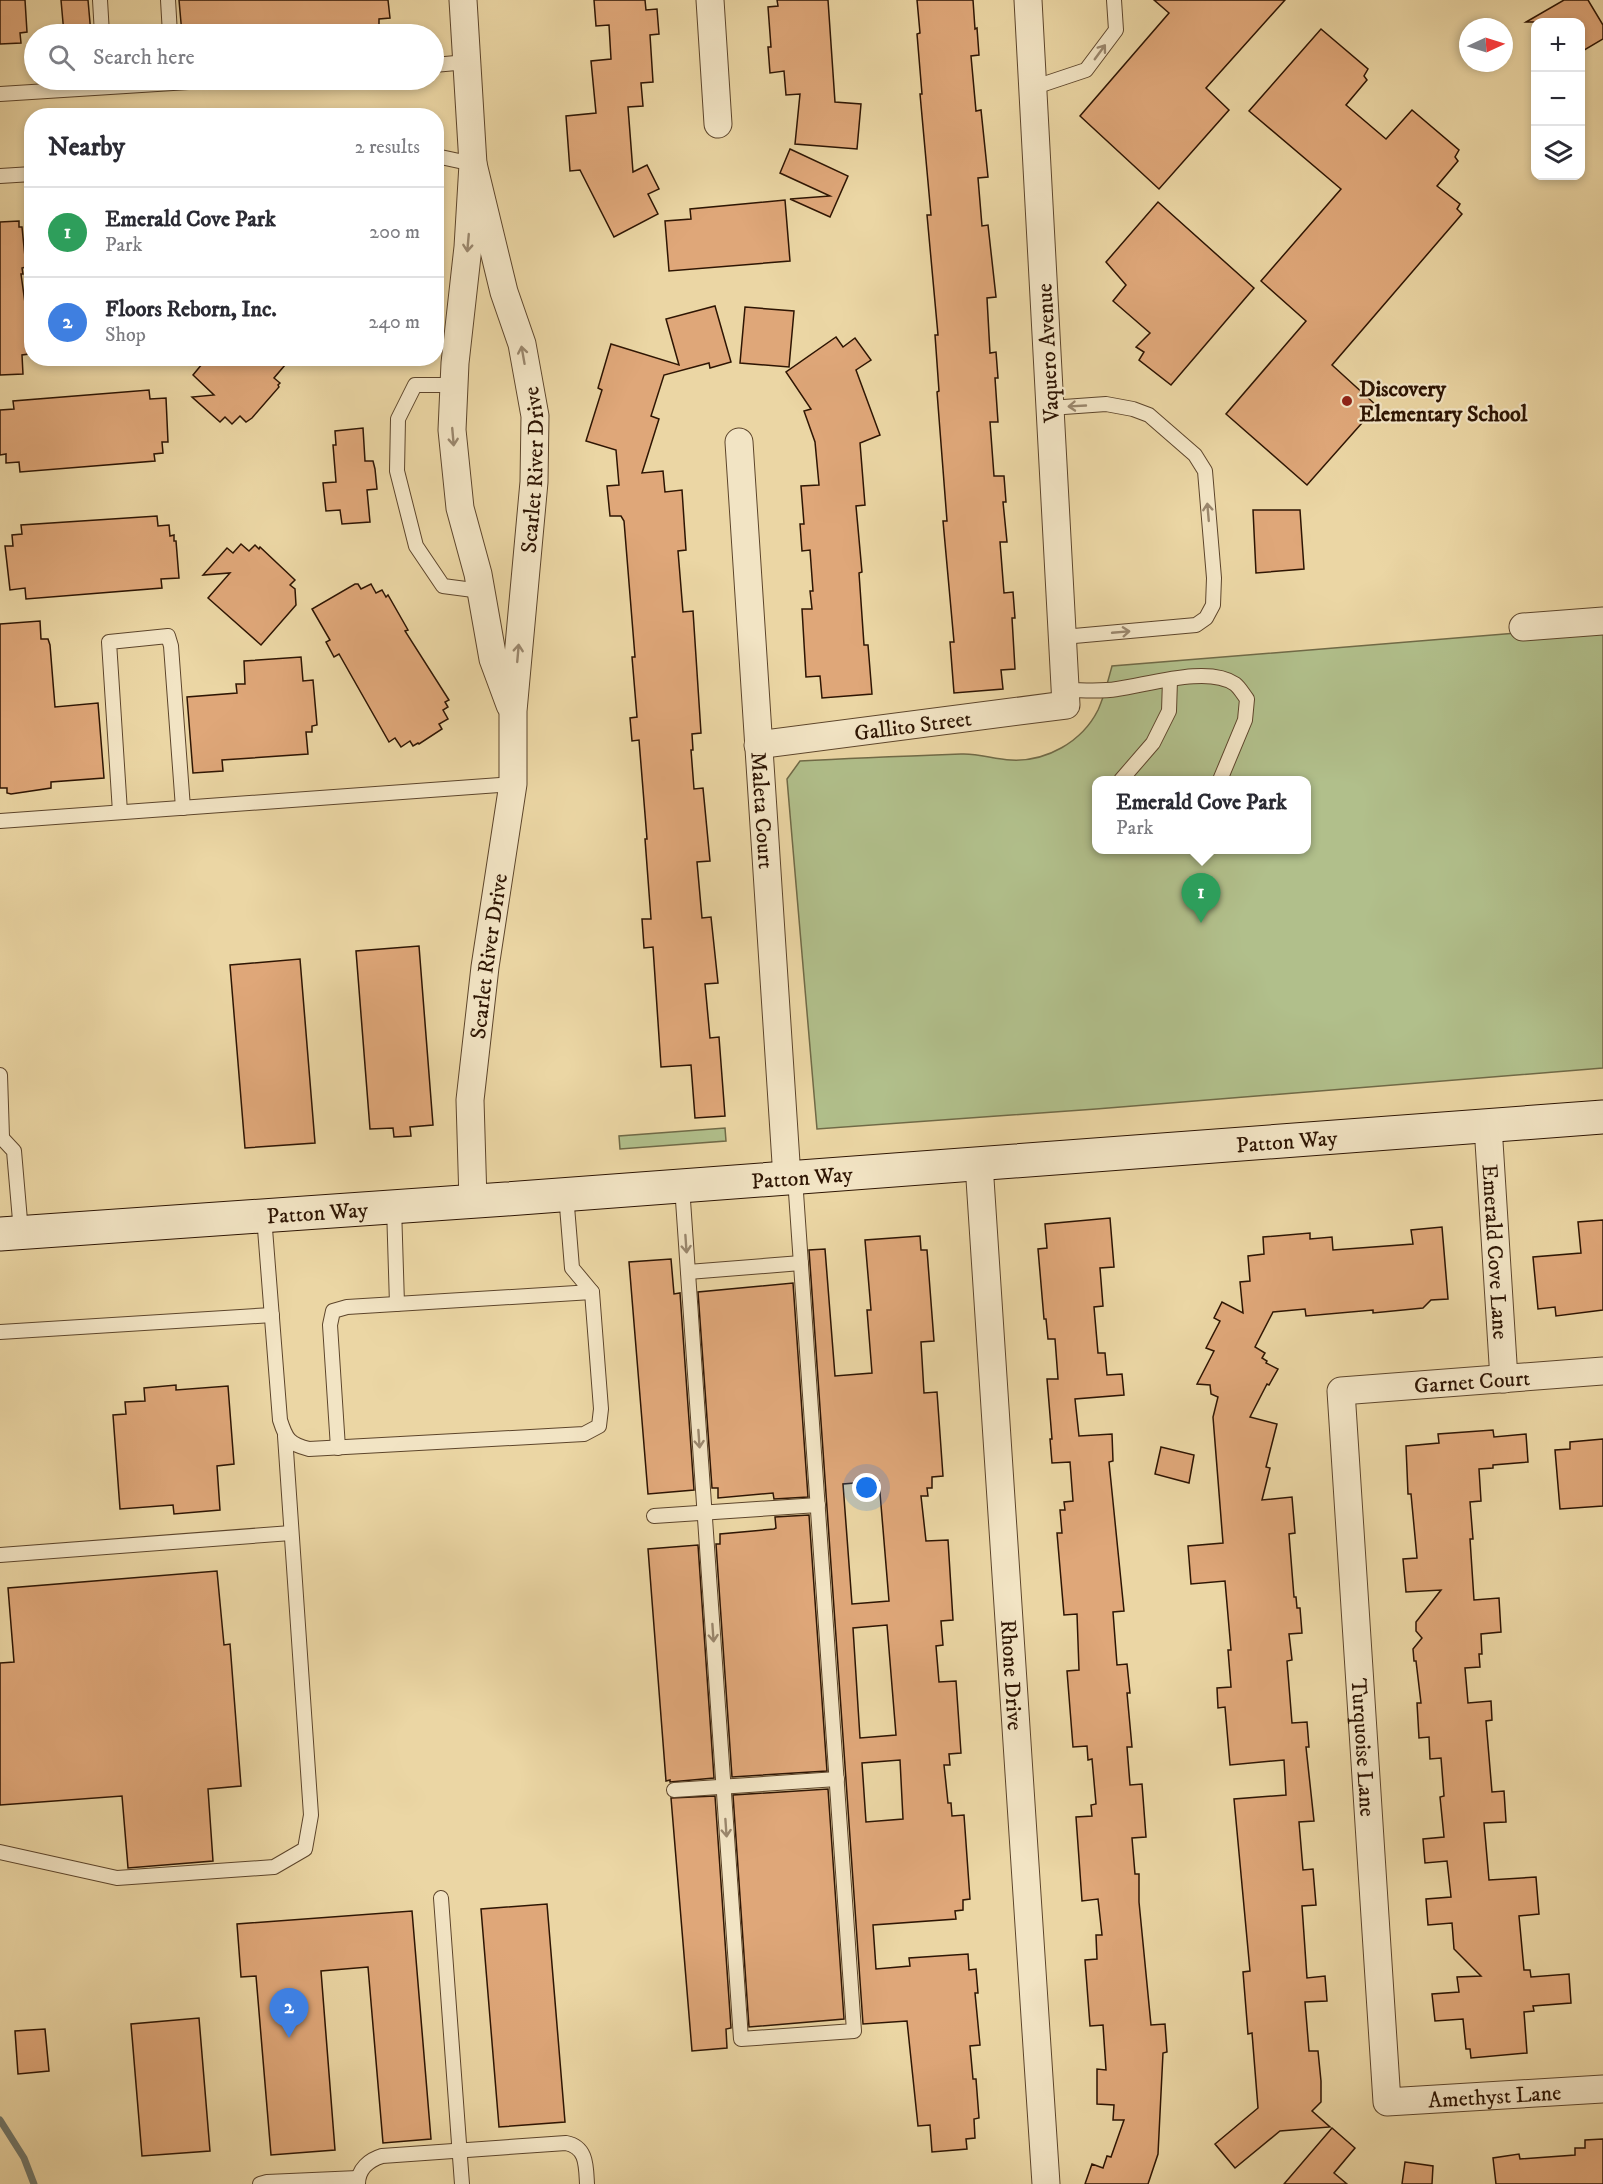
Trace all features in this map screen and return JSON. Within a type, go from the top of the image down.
[{"type":"street","name":"Scarlet River Drive","points":[[463,0],[473,164],[452,430],[460,508],[481,591],[494,659],[513,711]]},
{"type":"street","points":[[710,0],[718,124]]},
{"type":"street","name":"Vaquero Avenue","points":[[1028,0],[1066,698]]},
{"type":"street","name":"Scarlet River Drive","points":[[473,164],[504,292],[522,344],[535,416],[534,482],[513,711],[513,784],[485,967],[470,1100],[473,1201]]},
{"type":"street","name":"Maleta Court","points":[[739,442],[758,745],[791,1178]]},
{"type":"street","points":[[1523,627],[1603,621]]},
{"type":"street","name":"Gallito Street","points":[[758,745],[1066,698]]},
{"type":"street","name":"Patton Way","points":[[11,1233],[394,1207],[1603,1117]]},
{"type":"street","name":"Emerald Cove Lane","points":[[1488,1126],[1504,1379]]},
{"type":"street","name":"Rhone Drive","points":[[979,1164],[1046,2184]]},
{"type":"street","name":"Garnet Court","points":[[1341,1391],[1603,1371]]},
{"type":"street","name":"Turquoise Lane","points":[[1341,1391],[1387,2102]]},
{"type":"street","name":"Amethyst Lane","points":[[1387,2102],[1603,2089]]},
{"type":"lane","points":[[100,0],[101,24]]},
{"type":"lane","points":[[168,0],[169,24]]},
{"type":"lane","points":[[1032,88],[1086,70],[1116,30],[1114,0]]},
{"type":"lane","points":[[444,63],[467,62]]},
{"type":"lane","points":[[0,94],[39,90]]},
{"type":"lane","points":[[444,158],[473,164]]},
{"type":"lane","points":[[0,176],[24,174]]},
{"type":"lane","points":[[454,385],[415,385],[398,419],[397,471],[416,546],[443,586],[481,591]]},
{"type":"lane","points":[[1050,408],[1106,404],[1133,409],[1149,415],[1195,455],[1204,471],[1214,578],[1213,605],[1206,618],[1196,625],[1063,637]]},
{"type":"lane","points":[[120,812],[109,642],[168,636],[171,646],[183,808]]},
{"type":"lane","points":[[1066,698],[1170,680],[1209,676],[1226,679],[1237,685],[1247,699],[1245,720],[1222,776]]},
{"type":"lane","points":[[1124,776],[1153,743],[1164,722],[1169,711],[1170,680]]},
{"type":"lane","points":[[0,821],[513,784]]},
{"type":"lane","points":[[0,1075],[1,1137],[14,1151],[11,1233]]},
{"type":"lane","points":[[682,1186],[741,2039],[854,2031],[801,1263],[791,1178]]},
{"type":"lane","points":[[285,1436],[296,1446],[309,1449],[584,1434],[599,1426],[601,1409],[592,1292],[572,1268],[566,1194]]},
{"type":"lane","points":[[394,1207],[397,1304]]},
{"type":"lane","points":[[0,1851],[117,1878],[274,1867],[305,1849],[311,1815],[285,1436],[280,1420],[264,1216]]},
{"type":"lane","points":[[688,1272],[801,1263]]},
{"type":"lane","points":[[338,1448],[330,1325],[333,1311],[346,1307],[592,1292]]},
{"type":"lane","points":[[0,1332],[272,1315]]},
{"type":"lane","points":[[654,1516],[818,1505]]},
{"type":"lane","points":[[0,1555],[291,1533]]},
{"type":"lane","points":[[674,1790],[837,1779]]},
{"type":"lane","points":[[441,1898],[462,2184]]},
{"type":"lane","points":[[260,2184],[358,2181],[365,2165],[382,2156],[566,2143],[573,2145],[583,2154],[587,2184]]},
{"type":"green space","points":[[1603,626],[1603,1068],[817,1129],[787,779],[800,761],[967,754],[1011,760],[1037,758],[1062,748],[1083,732],[1102,700],[1112,666]]},
{"type":"green space","points":[[725,1128],[726,1141],[620,1149],[619,1136]]},
{"type":"building","points":[[0,0],[25,0],[26,24],[24,24],[24,32],[20,33],[21,43],[0,44]]},
{"type":"building","points":[[61,0],[88,0],[90,24],[63,24]]},
{"type":"building","points":[[179,0],[388,0],[390,18],[379,19],[379,24],[181,24]]},
{"type":"building","points":[[594,0],[645,0],[646,10],[657,9],[659,34],[650,35],[653,82],[641,83],[643,106],[628,107],[633,172],[647,165],[659,189],[648,194],[658,214],[614,237],[580,170],[570,171],[566,116],[596,113],[591,61],[611,59],[609,25],[596,26]]},
{"type":"building","points":[[777,0],[828,0],[835,102],[861,104],[857,149],[795,144],[800,94],[786,95],[784,71],[770,73],[768,7],[778,6]]},
{"type":"building","points":[[917,0],[973,0],[975,29],[977,28],[979,55],[971,56],[976,111],[981,110],[988,177],[978,178],[982,226],[988,225],[996,297],[987,298],[990,353],[996,352],[998,378],[995,378],[998,422],[990,422],[994,476],[1004,476],[1006,502],[1003,502],[1007,542],[1000,542],[1004,593],[1013,592],[1015,618],[1012,618],[1015,669],[1001,670],[1003,689],[954,693],[950,642],[954,642],[943,521],[947,521],[937,392],[939,391],[935,335],[938,335],[927,215],[931,215],[920,94],[922,94],[917,34],[920,33]]},
{"type":"building","points":[[1154,0],[1285,0],[1206,88],[1229,110],[1159,189],[1080,116],[1169,13]]},
{"type":"building","points":[[1564,0],[1588,0],[1603,25],[1603,39],[1585,50],[1585,18],[1533,18]]},
{"type":"building","points":[[1321,29],[1368,69],[1364,76],[1367,80],[1346,105],[1386,139],[1412,110],[1459,150],[1455,157],[1458,161],[1437,186],[1460,204],[1457,209],[1462,214],[1332,365],[1377,406],[1307,485],[1226,414],[1306,321],[1261,281],[1341,189],[1249,111]]},
{"type":"building","points":[[790,149],[848,176],[830,217],[790,199],[830,196],[780,173]]},
{"type":"building","points":[[785,200],[790,261],[669,271],[665,221],[691,219],[690,209]]},
{"type":"building","points":[[1158,202],[1254,288],[1171,385],[1139,360],[1144,352],[1136,347],[1150,333],[1113,301],[1126,285],[1106,262]]},
{"type":"building","points":[[19,221],[19,227],[22,227],[24,247],[24,268],[22,268],[23,274],[21,274],[24,296],[23,374],[0,375],[0,222]]},
{"type":"building","points":[[715,306],[731,362],[710,368],[709,363],[664,375],[651,416],[659,419],[642,473],[663,471],[665,492],[682,490],[686,550],[678,551],[683,612],[693,611],[701,733],[692,734],[693,750],[691,750],[694,789],[703,788],[710,861],[697,862],[702,918],[711,917],[718,983],[705,984],[710,1038],[719,1037],[725,1116],[695,1118],[691,1065],[661,1067],[653,947],[644,948],[642,919],[651,919],[639,740],[632,741],[630,718],[637,717],[632,657],[635,657],[624,521],[621,516],[610,516],[607,486],[619,485],[616,450],[586,441],[602,390],[598,388],[611,344],[679,365],[666,319]]},
{"type":"building","points":[[745,307],[794,311],[789,367],[740,363]]},
{"type":"building","points":[[836,337],[843,347],[855,338],[871,360],[856,370],[880,435],[860,443],[865,505],[856,506],[862,572],[859,573],[864,645],[868,645],[872,694],[822,698],[820,676],[806,677],[802,609],[812,609],[810,591],[813,591],[810,550],[802,551],[800,524],[804,524],[801,486],[819,485],[815,442],[804,411],[811,409],[786,372]]},
{"type":"building","points":[[200,366],[284,366],[274,378],[280,383],[279,387],[252,418],[246,422],[240,416],[232,424],[225,417],[220,422],[192,397],[214,395],[193,375]]},
{"type":"building","points":[[149,390],[150,399],[166,398],[168,442],[162,442],[163,453],[154,454],[155,461],[20,472],[19,462],[6,463],[6,454],[0,455],[0,410],[14,409],[13,401]]},
{"type":"building","points":[[363,428],[365,461],[373,461],[377,489],[367,490],[370,522],[342,524],[340,510],[326,511],[323,483],[336,482],[333,445],[336,445],[335,431]]},
{"type":"building","points":[[1253,510],[1300,510],[1304,569],[1256,573]]},
{"type":"building","points":[[157,516],[158,526],[169,525],[170,536],[174,535],[179,578],[161,579],[162,588],[26,599],[25,588],[10,590],[5,546],[13,546],[12,535],[22,534],[21,525]]},
{"type":"building","points":[[241,544],[249,551],[255,545],[259,549],[260,547],[295,580],[290,585],[295,589],[296,605],[261,645],[208,598],[230,573],[203,575],[227,548],[233,553]]},
{"type":"building","points":[[358,584],[361,589],[371,584],[376,593],[382,590],[386,597],[388,595],[408,630],[405,631],[449,700],[445,702],[448,707],[443,710],[448,719],[439,724],[442,729],[419,744],[413,746],[410,741],[401,747],[395,738],[389,742],[339,654],[334,657],[326,642],[330,640],[312,609]]},
{"type":"building","points":[[40,621],[41,639],[48,639],[50,645],[55,707],[98,703],[104,778],[51,782],[51,788],[11,794],[7,793],[7,788],[0,788],[0,624]]},
{"type":"building","points":[[301,657],[303,681],[313,680],[317,725],[312,726],[312,732],[306,732],[308,754],[222,760],[223,771],[193,773],[187,697],[237,693],[236,684],[245,684],[244,661]]},
{"type":"building","points":[[419,946],[433,1125],[410,1127],[411,1136],[394,1137],[393,1128],[370,1129],[356,951]]},
{"type":"building","points":[[300,959],[315,1143],[245,1148],[230,965]]},
{"type":"building","points":[[1110,1218],[1114,1267],[1100,1268],[1103,1306],[1094,1307],[1098,1353],[1105,1353],[1107,1375],[1122,1374],[1124,1395],[1075,1399],[1079,1436],[1112,1434],[1113,1461],[1109,1462],[1124,1611],[1113,1612],[1117,1665],[1127,1664],[1132,1747],[1127,1747],[1130,1785],[1142,1784],[1146,1837],[1132,1838],[1135,1874],[1139,1874],[1139,1902],[1151,2025],[1165,2024],[1167,2052],[1163,2053],[1158,2154],[1148,2184],[1085,2184],[1092,2164],[1103,2168],[1107,2156],[1111,2157],[1124,2120],[1113,2120],[1114,2105],[1097,2104],[1097,2069],[1106,2070],[1103,2025],[1090,2026],[1085,1960],[1097,1959],[1096,1935],[1102,1935],[1098,1899],[1082,1901],[1076,1817],[1092,1816],[1091,1805],[1096,1804],[1092,1759],[1088,1760],[1087,1746],[1073,1747],[1067,1671],[1079,1670],[1077,1614],[1064,1615],[1057,1533],[1062,1533],[1060,1510],[1065,1510],[1064,1502],[1073,1501],[1070,1462],[1052,1463],[1047,1379],[1058,1379],[1055,1339],[1048,1339],[1046,1319],[1044,1319],[1038,1249],[1047,1248],[1045,1224]]},
{"type":"building","points":[[1603,1220],[1603,1310],[1556,1316],[1555,1307],[1538,1309],[1533,1257],[1581,1253],[1578,1222]]},
{"type":"building","points":[[1442,1227],[1448,1299],[1431,1300],[1423,1308],[1373,1313],[1373,1310],[1306,1316],[1305,1309],[1273,1312],[1255,1347],[1265,1353],[1262,1358],[1267,1361],[1266,1363],[1278,1369],[1269,1385],[1267,1384],[1250,1417],[1277,1424],[1266,1467],[1270,1468],[1262,1500],[1292,1497],[1295,1533],[1289,1534],[1294,1597],[1296,1597],[1297,1608],[1300,1608],[1302,1633],[1289,1634],[1292,1660],[1287,1661],[1292,1723],[1307,1722],[1309,1747],[1306,1747],[1314,1821],[1299,1822],[1303,1870],[1313,1869],[1316,1905],[1302,1906],[1307,1978],[1325,1976],[1327,2001],[1305,2002],[1309,2051],[1318,2051],[1321,2081],[1321,2102],[1312,2111],[1330,2127],[1280,2131],[1235,2168],[1215,2144],[1258,2108],[1252,2033],[1248,2034],[1243,1972],[1250,1971],[1234,1799],[1286,1795],[1284,1760],[1230,1765],[1225,1707],[1218,1708],[1217,1688],[1231,1687],[1228,1650],[1231,1650],[1225,1581],[1191,1584],[1188,1546],[1223,1543],[1213,1417],[1218,1397],[1211,1394],[1210,1385],[1197,1384],[1214,1351],[1206,1348],[1220,1321],[1214,1318],[1222,1302],[1243,1313],[1240,1282],[1250,1281],[1248,1256],[1264,1254],[1263,1237],[1310,1233],[1310,1239],[1332,1237],[1333,1250],[1413,1244],[1411,1230]]},
{"type":"building","points":[[920,1236],[921,1250],[927,1250],[934,1341],[921,1342],[924,1393],[937,1392],[943,1476],[932,1477],[932,1488],[927,1488],[928,1496],[921,1496],[926,1541],[948,1540],[953,1620],[941,1621],[943,1645],[936,1646],[939,1682],[956,1681],[961,1753],[949,1754],[950,1765],[944,1765],[948,1803],[951,1803],[952,1816],[964,1815],[970,1899],[963,1900],[963,1910],[955,1911],[956,1919],[873,1925],[876,1969],[910,1966],[909,1958],[968,1954],[969,1970],[976,1969],[978,1993],[975,1993],[980,2045],[970,2046],[973,2079],[976,2079],[979,2118],[974,2119],[975,2138],[966,2139],[967,2149],[932,2152],[930,2125],[918,2126],[907,2021],[863,2024],[809,1250],[825,1249],[835,1376],[872,1373],[867,1310],[871,1310],[865,1240]],"holes":[[[879,1481],[889,1601],[852,1604],[843,1484]],[[887,1625],[896,1735],[860,1738],[853,1628]],[[900,1760],[903,1819],[866,1822],[862,1763]]]},
{"type":"building","points":[[671,1259],[674,1294],[680,1293],[694,1490],[648,1494],[629,1262]]},
{"type":"building","points":[[793,1283],[808,1497],[774,1499],[773,1493],[718,1498],[718,1488],[712,1488],[698,1292]]},
{"type":"building","points":[[176,1385],[176,1390],[228,1386],[234,1464],[217,1466],[220,1510],[174,1514],[173,1505],[120,1509],[113,1415],[126,1414],[125,1402],[145,1401],[144,1388]]},
{"type":"building","points":[[1493,1430],[1494,1437],[1526,1434],[1528,1462],[1493,1465],[1493,1468],[1479,1469],[1481,1501],[1470,1502],[1474,1600],[1499,1598],[1501,1632],[1481,1634],[1480,1667],[1465,1668],[1468,1703],[1491,1701],[1492,1720],[1486,1721],[1492,1792],[1504,1791],[1506,1822],[1484,1823],[1489,1880],[1536,1877],[1539,1914],[1519,1916],[1524,1970],[1530,1970],[1531,1977],[1569,1974],[1571,2003],[1533,2006],[1534,2011],[1524,2012],[1527,2053],[1471,2058],[1470,2049],[1466,2049],[1463,2019],[1435,2021],[1432,1994],[1459,1992],[1457,1977],[1481,1976],[1454,1949],[1452,1923],[1428,1925],[1426,1899],[1451,1897],[1447,1861],[1425,1863],[1423,1839],[1444,1837],[1440,1797],[1444,1796],[1441,1758],[1430,1759],[1429,1737],[1419,1738],[1417,1703],[1421,1703],[1413,1649],[1422,1638],[1416,1631],[1416,1622],[1441,1590],[1406,1592],[1403,1559],[1417,1558],[1411,1494],[1408,1494],[1406,1446],[1439,1443],[1438,1434]]},
{"type":"building","points":[[1603,1439],[1603,1506],[1560,1509],[1555,1450],[1570,1449],[1570,1442]]},
{"type":"building","points":[[1161,1447],[1194,1455],[1189,1483],[1155,1474]]},
{"type":"building","points":[[809,1515],[827,1771],[732,1777],[716,1544],[720,1544],[720,1534],[774,1529],[776,1528],[775,1517]]},
{"type":"building","points":[[698,1545],[714,1778],[670,1782],[670,1780],[666,1781],[648,1549]]},
{"type":"building","points":[[217,1571],[224,1645],[230,1644],[241,1786],[208,1789],[213,1861],[128,1868],[122,1796],[0,1805],[0,1663],[14,1662],[8,1588]]},
{"type":"building","points":[[828,1789],[844,2019],[749,2027],[733,1795]]},
{"type":"building","points":[[715,1796],[731,2028],[726,2029],[727,2048],[692,2051],[671,1798]]},
{"type":"building","points":[[547,1904],[565,2122],[499,2127],[481,1909]]},
{"type":"building","points":[[412,1911],[431,2139],[383,2143],[368,1967],[321,1971],[335,2150],[271,2155],[256,1976],[241,1977],[237,1924]]},
{"type":"building","points":[[199,2018],[210,2151],[142,2156],[131,2024]]},
{"type":"building","points":[[45,2029],[49,2071],[18,2074],[15,2031]]},
{"type":"building","points":[[1332,2128],[1355,2148],[1334,2173],[1347,2184],[1284,2184]]},
{"type":"building","points":[[1603,2139],[1603,2184],[1496,2184],[1493,2158],[1519,2154],[1520,2159],[1575,2155],[1575,2148],[1585,2148],[1585,2140]]},
{"type":"building","points":[[1405,2162],[1433,2166],[1432,2184],[1402,2184]]},
{"type":"waterway","points":[[0,2120],[24,2158],[34,2184]]},
{"type":"place","name":"Discovery Elementary School","points":[[1347,401]]},
{"type":"place","name":"Emerald Cove Park","points":[[1201,923]]},
{"type":"place","name":"Floors Reborn, Inc.","points":[[289,2038]]}]
